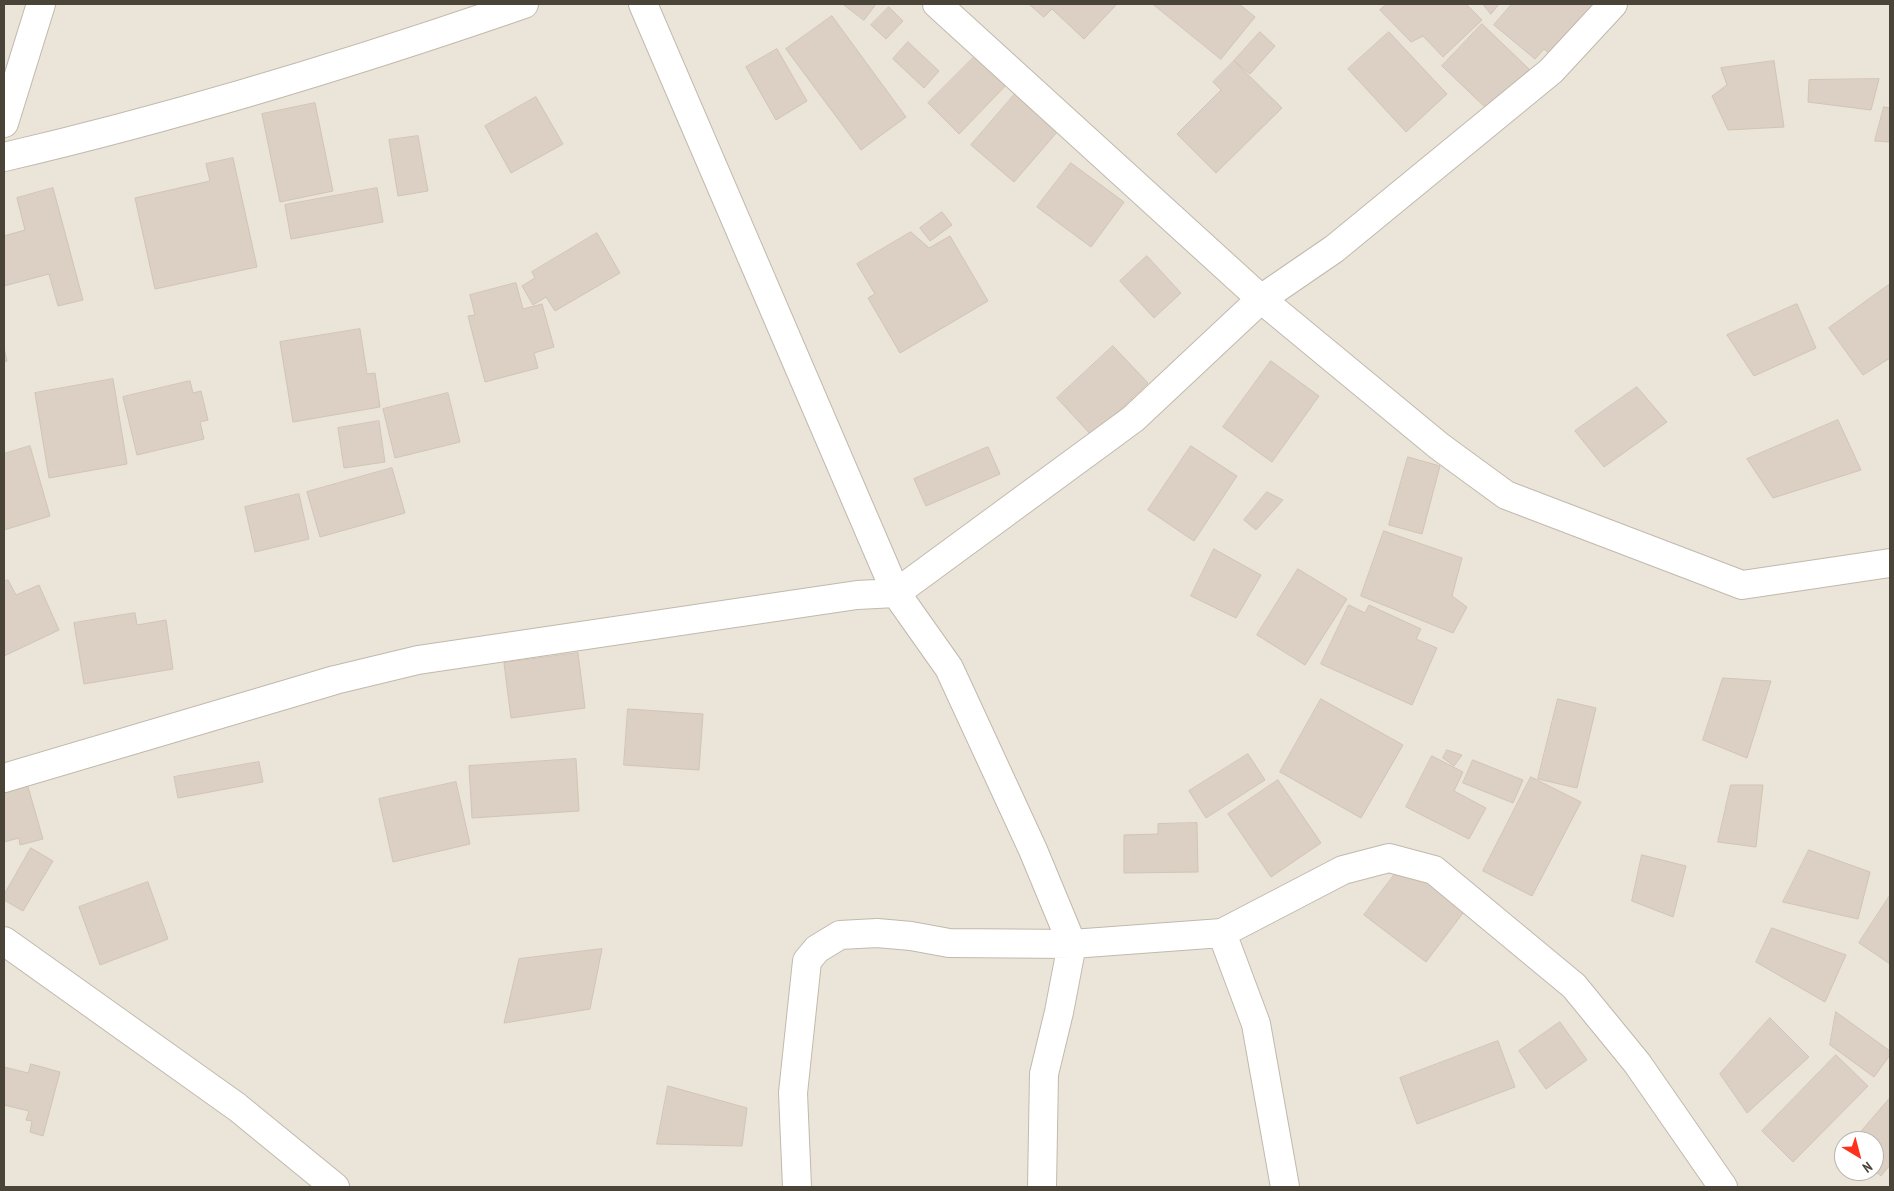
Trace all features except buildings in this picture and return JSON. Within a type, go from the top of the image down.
[{"type":"street","points":[[4,123],[41,4]]},
{"type":"street","points":[[4,157],[239,96],[390,50],[524,4]]},
{"type":"street","points":[[643,4],[896,593],[949,668],[1033,850],[1072,944],[1059,1012],[1044,1074],[1042,1187]]},
{"type":"street","points":[[937,4],[1260,299],[1439,446],[1506,495],[1742,585],[1890,563]]},
{"type":"street","points":[[4,778],[335,680],[418,660],[847,597],[896,593],[1133,419],[1260,299],[1334,249],[1543,77],[1613,4]]},
{"type":"street","points":[[796,1187],[793,1093],[807,960],[817,948],[840,935],[877,933],[911,936],[949,943],[1072,944],[1222,933],[1343,870],[1389,858],[1434,870],[1574,986],[1637,1063],[1718,1185]]},
{"type":"street","points":[[1222,933],[1256,1024],[1285,1187]]},
{"type":"street","points":[[4,941],[237,1106],[335,1187]]},
{"type":"shaded area","points":[[4,4],[1890,4],[1890,1187],[4,1187]]}]
